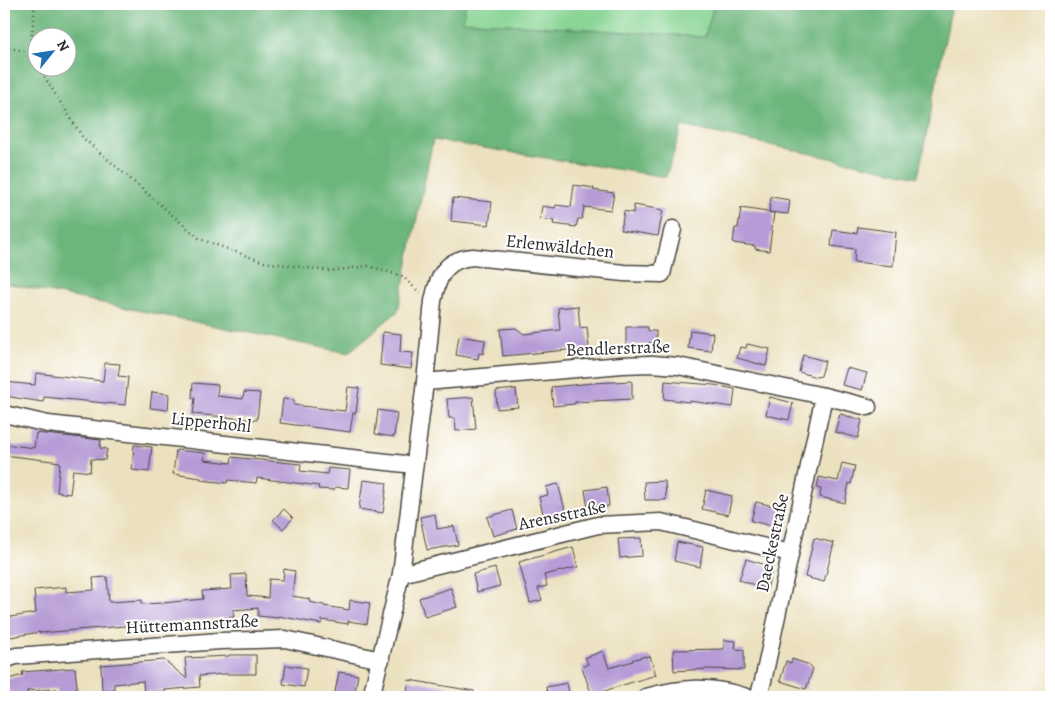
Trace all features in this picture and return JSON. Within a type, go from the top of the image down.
[{"type":"street","name":"Erlenwäldchen","points":[[433,301],[436,288],[444,270],[451,264],[473,257],[624,273],[662,274],[673,229]]},
{"type":"street","points":[[371,697],[401,574],[433,301]]},
{"type":"street","name":"Bendlerstraße","points":[[425,382],[622,364],[652,364],[678,366],[868,407]]},
{"type":"street","name":"Daeckestraße","points":[[758,697],[824,396]]},
{"type":"street","name":"Lipperhohl","points":[[4,414],[48,424],[414,465]]},
{"type":"street","name":"Arensstraße","points":[[401,574],[598,525],[661,522],[790,553]]},
{"type":"street","name":"Hüttemannstraße","points":[[4,660],[16,656],[220,641],[285,639],[381,660]]},
{"type":"street","points":[[646,697],[693,688],[711,689],[747,697]]},
{"type":"path","points":[[32,28],[35,4]]},
{"type":"path","points":[[4,48],[28,52]]},
{"type":"path","points":[[46,78],[83,138],[200,239],[264,262],[330,271],[368,266],[402,276],[422,295],[433,301]]},
{"type":"green space","points":[[4,4],[466,4],[462,21],[705,37],[714,4],[952,4],[918,177],[682,126],[666,177],[433,140],[398,311],[348,353],[4,283]]},
{"type":"green space","points":[[466,4],[714,4],[705,37],[461,21]]},
{"type":"building","points":[[574,185],[614,193],[611,210],[584,207],[582,219],[578,219],[576,227],[553,224],[554,221],[540,219],[542,206],[555,208],[556,205],[571,207]]},
{"type":"building","points":[[771,197],[790,200],[788,214],[769,212]]},
{"type":"building","points":[[453,198],[492,202],[489,225],[451,221]]},
{"type":"building","points":[[634,205],[663,210],[658,236],[621,230],[624,211],[633,213]]},
{"type":"building","points":[[741,208],[774,213],[769,251],[755,249],[755,246],[733,243],[735,228],[738,228]]},
{"type":"building","points":[[858,227],[896,232],[893,266],[854,262],[855,249],[831,246],[833,230],[857,233]]},
{"type":"building","points":[[578,306],[580,328],[587,327],[589,348],[503,356],[500,329],[516,328],[524,334],[560,330],[558,308]]},
{"type":"building","points":[[626,327],[648,327],[648,331],[656,331],[656,342],[648,343],[648,345],[626,345]]},
{"type":"building","points":[[690,330],[713,333],[711,351],[688,348]]},
{"type":"building","points":[[383,332],[401,334],[400,352],[413,353],[411,369],[380,365]]},
{"type":"building","points":[[459,336],[485,340],[483,354],[479,353],[478,359],[456,355]]},
{"type":"building","points":[[747,344],[770,349],[766,366],[737,358],[740,347],[746,348]]},
{"type":"building","points":[[803,355],[825,361],[821,376],[816,377],[799,372]]},
{"type":"building","points":[[105,363],[120,364],[118,376],[128,377],[125,405],[44,397],[43,402],[4,396],[4,382],[35,385],[36,373],[103,381]]},
{"type":"building","points":[[847,368],[867,373],[862,390],[842,385]]},
{"type":"building","points":[[632,381],[632,399],[575,402],[575,404],[553,406],[551,387]]},
{"type":"building","points":[[665,381],[714,385],[735,389],[733,407],[664,399]]},
{"type":"building","points":[[193,383],[218,385],[217,396],[243,399],[244,392],[260,393],[257,420],[193,414],[195,398],[192,398]]},
{"type":"building","points":[[348,387],[359,388],[356,413],[353,413],[350,432],[280,423],[283,399],[294,400],[294,405],[345,411]]},
{"type":"building","points":[[516,389],[518,407],[497,409],[496,391]]},
{"type":"building","points":[[152,392],[169,394],[168,410],[150,408]]},
{"type":"building","points":[[473,397],[476,429],[456,431],[455,418],[449,418],[447,399]]},
{"type":"building","points":[[770,397],[793,403],[789,420],[766,415]]},
{"type":"building","points":[[378,410],[397,413],[394,437],[375,434]]},
{"type":"building","points":[[840,414],[862,420],[858,438],[835,432]]},
{"type":"building","points":[[36,433],[101,440],[100,448],[107,449],[105,460],[91,459],[90,472],[73,470],[70,494],[57,492],[60,462],[4,455],[4,444],[34,448]]},
{"type":"building","points":[[134,445],[152,447],[149,472],[132,470]]},
{"type":"building","points":[[176,450],[205,453],[204,460],[231,463],[232,457],[301,464],[300,471],[327,474],[328,468],[350,470],[348,488],[335,487],[334,490],[318,489],[319,486],[257,478],[256,483],[228,480],[227,483],[173,474]]},
{"type":"building","points":[[842,463],[855,466],[845,503],[820,497],[821,489],[817,488],[819,477],[838,481]]},
{"type":"building","points":[[363,480],[387,483],[383,513],[359,509]]},
{"type":"building","points":[[665,481],[666,500],[645,500],[644,482]]},
{"type":"building","points":[[558,484],[566,513],[544,518],[539,497],[548,495],[546,487]]},
{"type":"building","points":[[607,487],[609,506],[588,509],[585,490]]},
{"type":"building","points":[[706,490],[732,496],[728,515],[702,509]]},
{"type":"building","points":[[756,502],[782,508],[777,527],[751,521]]},
{"type":"building","points":[[284,509],[293,518],[283,529],[273,520]]},
{"type":"building","points":[[512,510],[517,529],[493,536],[487,517]]},
{"type":"building","points":[[435,514],[437,529],[454,526],[458,545],[427,550],[420,517]]},
{"type":"building","points":[[641,538],[642,556],[620,558],[618,539]]},
{"type":"building","points":[[814,538],[834,543],[824,582],[805,577]]},
{"type":"building","points":[[677,542],[703,547],[700,567],[674,561]]},
{"type":"building","points":[[573,547],[578,567],[544,575],[547,586],[538,588],[542,600],[530,603],[519,562]]},
{"type":"building","points":[[746,559],[773,567],[767,589],[739,580]]},
{"type":"building","points":[[495,568],[500,586],[477,592],[473,574]]},
{"type":"building","points":[[284,569],[295,571],[292,596],[310,599],[309,602],[324,606],[349,610],[350,600],[370,603],[367,624],[348,621],[348,624],[322,620],[321,624],[278,616],[278,618],[258,616],[258,608],[233,610],[234,617],[40,632],[4,638],[4,618],[36,613],[34,590],[66,587],[66,592],[94,590],[93,578],[107,577],[109,602],[142,600],[142,604],[163,603],[203,599],[202,591],[232,589],[231,575],[246,574],[247,596],[268,598],[269,579],[283,580]]},
{"type":"building","points":[[451,588],[457,607],[425,617],[419,598]]},
{"type":"building","points":[[724,640],[736,641],[735,649],[744,650],[744,670],[707,669],[674,671],[673,650],[724,649]]},
{"type":"building","points":[[603,651],[609,668],[650,656],[656,675],[592,696],[582,667],[588,664],[585,658]]},
{"type":"building","points":[[256,655],[256,674],[199,676],[200,687],[166,691],[144,693],[143,681],[114,684],[114,690],[102,691],[101,665],[164,660],[187,679],[185,658]]},
{"type":"building","points":[[792,659],[810,665],[813,669],[806,689],[780,681],[786,661],[791,663]]},
{"type":"building","points":[[286,665],[307,668],[304,687],[283,684]]},
{"type":"building","points":[[75,668],[77,686],[75,697],[58,697],[57,689],[27,691],[28,697],[4,697],[4,680],[23,675],[22,672]]},
{"type":"building","points":[[339,672],[358,675],[354,697],[334,697]]},
{"type":"building","points":[[409,680],[474,691],[473,697],[406,697]]},
{"type":"building","points":[[567,683],[570,697],[548,697],[546,687]]}]
